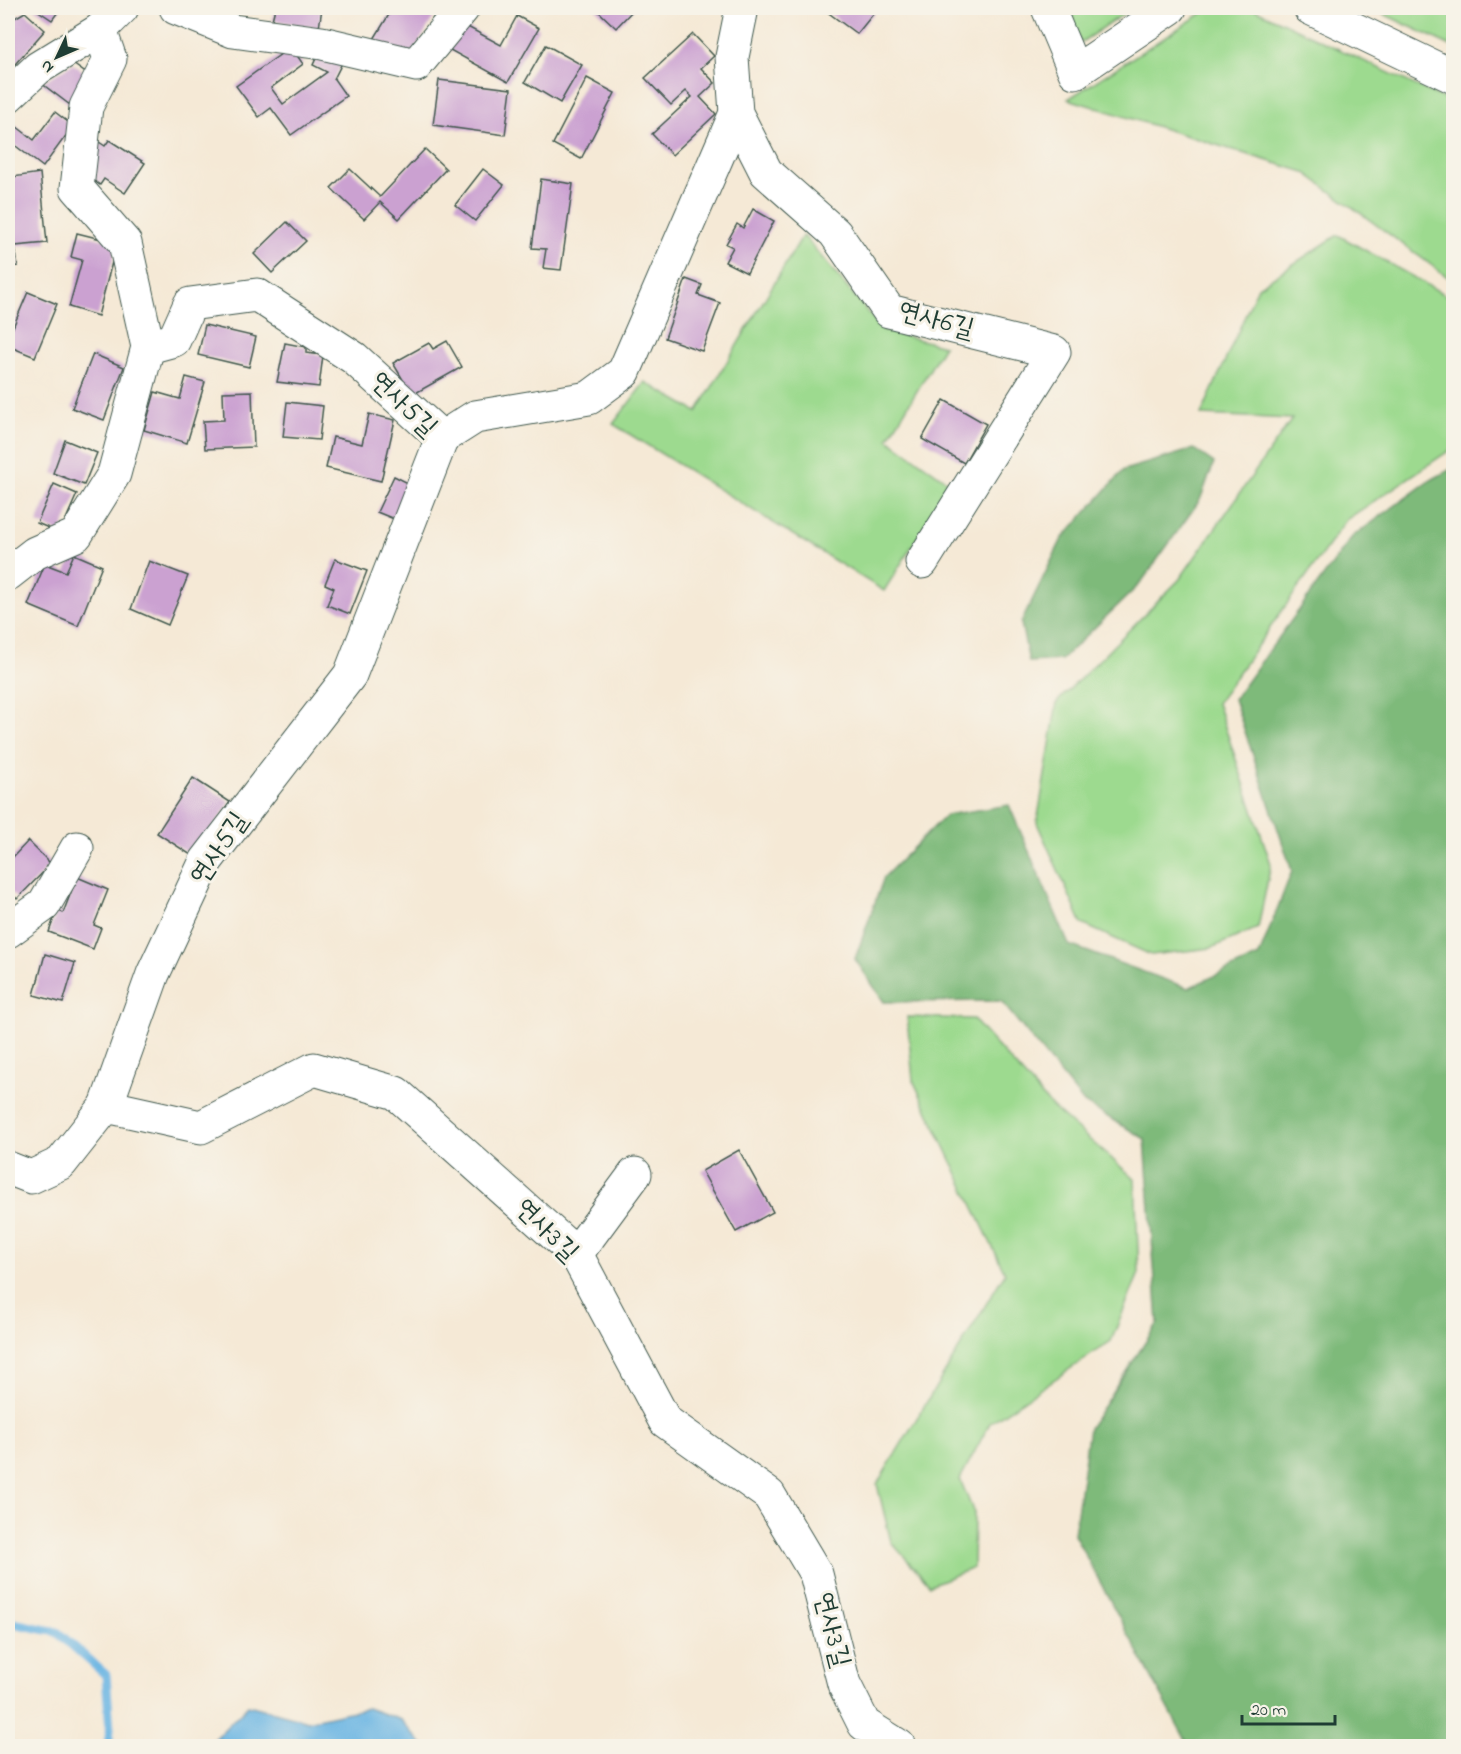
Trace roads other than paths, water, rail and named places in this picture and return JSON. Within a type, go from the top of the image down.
[{"type":"street","points":[[8,96],[38,68],[100,30],[122,8]]},
{"type":"street","points":[[176,8],[233,31],[322,43],[416,65],[463,8]]},
{"type":"street","name":"연사6길","points":[[742,8],[732,57],[736,113],[766,172],[835,232],[889,311],[1054,352],[922,562]]},
{"type":"street","points":[[1048,8],[1075,72],[1170,8]]},
{"type":"street","points":[[1310,8],[1454,77]]},
{"type":"street","points":[[8,574],[35,553],[76,535],[83,525],[114,474],[148,347],[125,243],[77,188],[86,107],[110,59],[100,30]]},
{"type":"street","points":[[442,438],[476,417],[589,398],[624,372],[736,113]]},
{"type":"street","name":"연사5길","points":[[106,1106],[153,974],[206,861],[350,675],[442,438],[354,358],[257,295],[190,304],[174,340],[148,347]]},
{"type":"street","points":[[8,931],[44,904],[77,848]]},
{"type":"street","name":"연사3길","points":[[106,1106],[201,1127],[314,1069],[396,1093],[576,1254],[665,1421],[769,1495],[816,1574],[844,1683],[864,1724],[898,1746]]},
{"type":"street","points":[[8,1168],[31,1178],[61,1163],[106,1106]]},
{"type":"street","points":[[576,1254],[635,1174]]},
{"type":"water","points":[[248,1705],[308,1721],[367,1708],[401,1720],[424,1746],[208,1746]]},
{"type":"waterway","points":[[8,1622],[57,1632],[106,1675],[110,1729],[108,1746]]}]
